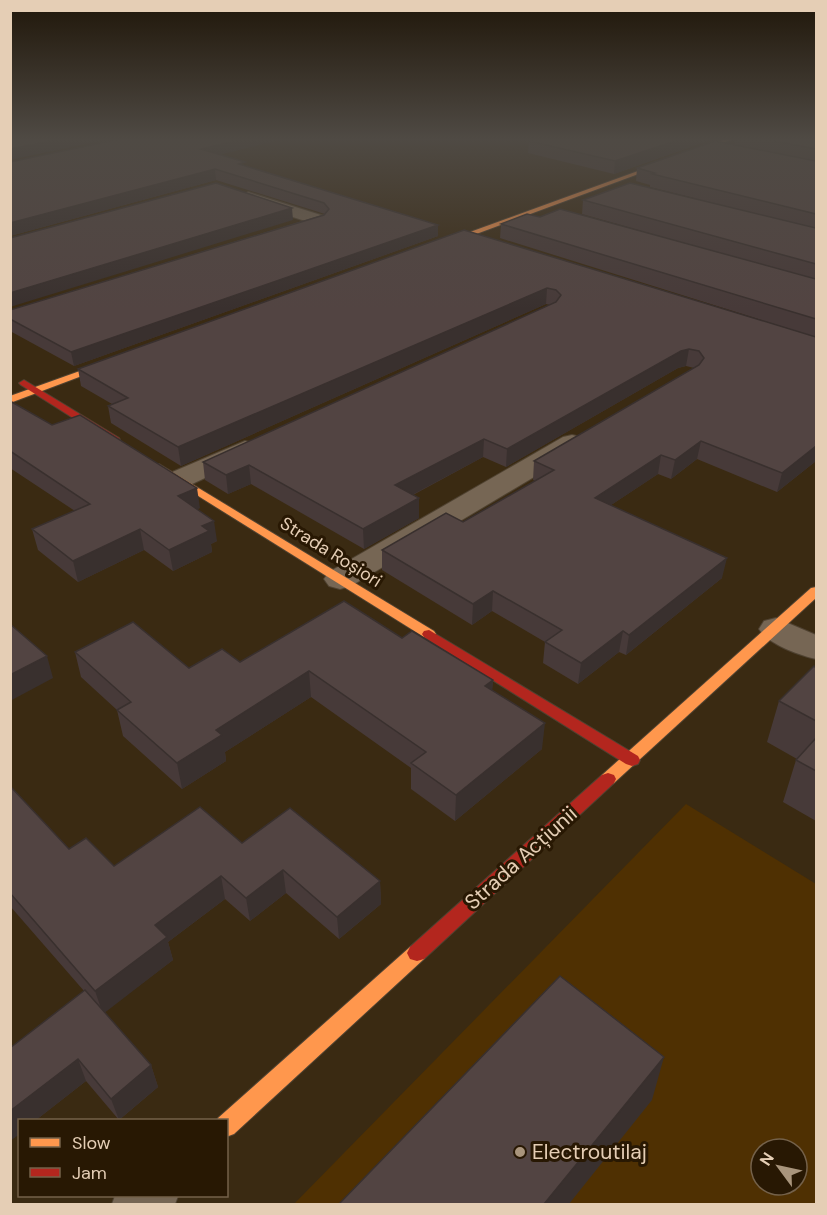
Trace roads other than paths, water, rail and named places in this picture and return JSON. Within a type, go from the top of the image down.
[{"type":"street","points":[[243,196],[318,220],[284,231]]},
{"type":"street","points":[[422,251],[576,196]]},
{"type":"street","points":[[539,209],[573,218]]},
{"type":"street","points":[[466,235],[500,246]]},
{"type":"street","points":[[10,400],[135,355]]},
{"type":"street","points":[[10,375],[132,450]]},
{"type":"street","points":[[340,579],[595,429]]},
{"type":"street","points":[[180,479],[266,440]]},
{"type":"street","name":"Strada Roșiori","points":[[151,462],[632,760]]},
{"type":"street","name":"Strada Acțiunii","points":[[228,1124],[816,591]]},
{"type":"street","points":[[776,628],[816,648]]},
{"type":"place","name":"Electroutilaj","points":[[520,1152]]}]
